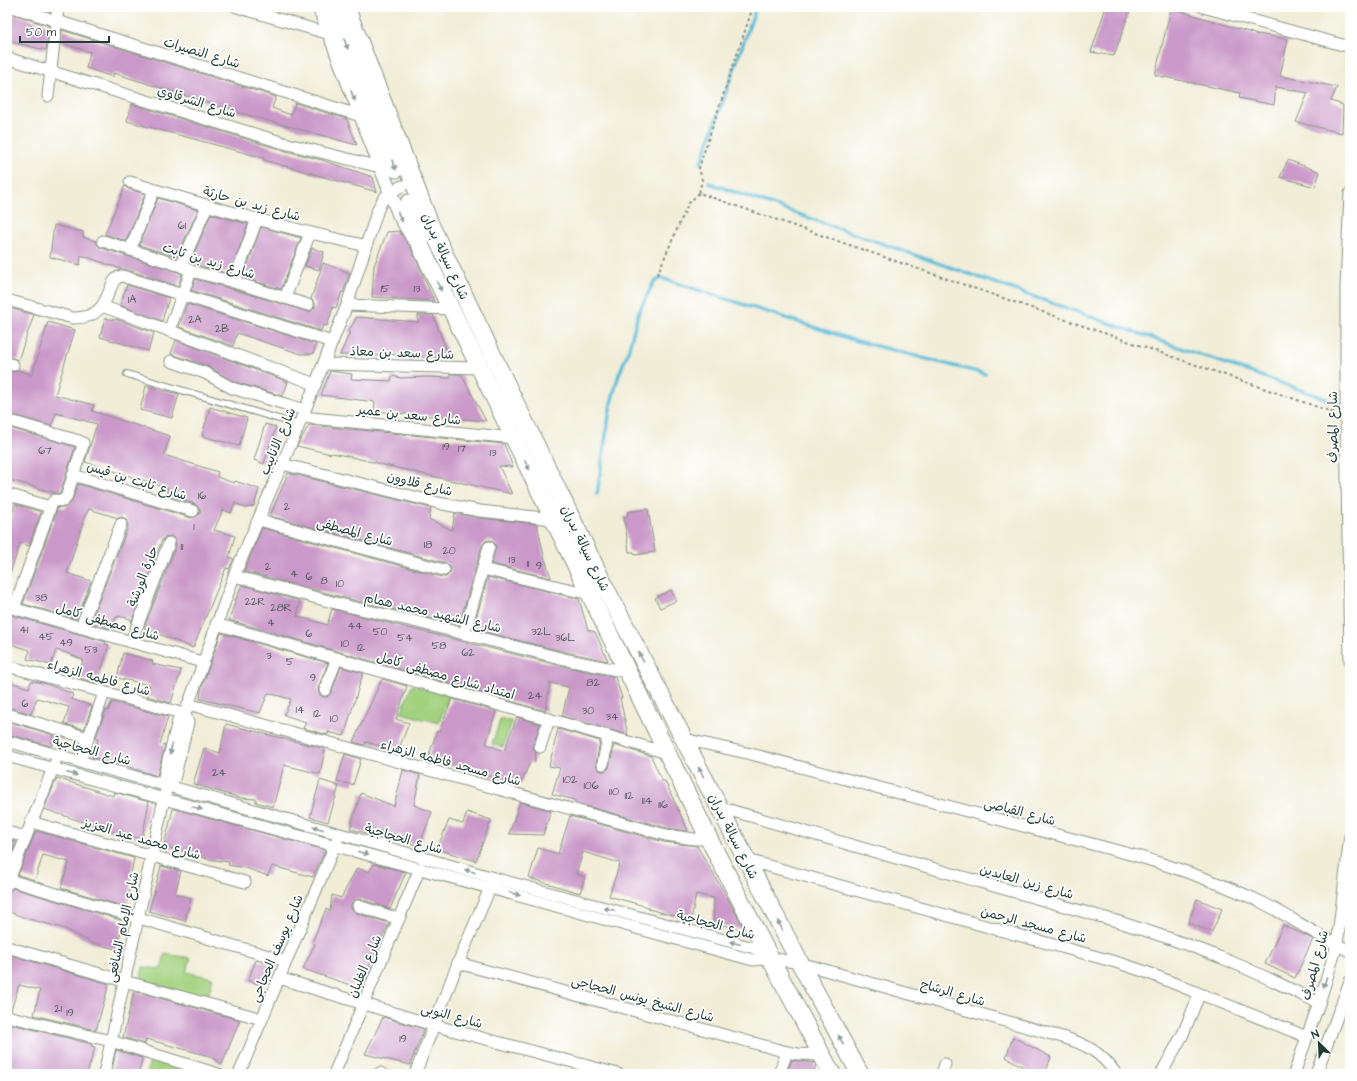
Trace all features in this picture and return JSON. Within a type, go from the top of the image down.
[{"type":"main road","name":"شارع سيالة بدران","points":[[333,7],[396,189],[417,221],[421,247],[709,839],[832,1074]]},
{"type":"main road","name":"شارع سيالة بدران","points":[[346,7],[430,224],[512,396],[606,589],[800,964],[860,1074]]},
{"type":"main road","points":[[499,408],[512,396]]},
{"type":"street","name":"شارع النصيرات","points":[[12,7],[361,116]]},
{"type":"street","points":[[48,96],[55,21],[58,7]]},
{"type":"street","points":[[237,7],[330,34]]},
{"type":"street","name":"شارع سيالة بدران","points":[[319,7],[380,168],[396,189]]},
{"type":"street","points":[[1203,7],[1350,47]]},
{"type":"street","name":"شارع الشرقاوي","points":[[7,58],[284,143],[380,168]]},
{"type":"street","name":"شارع زيد بن حارثة","points":[[130,182],[207,206],[310,233],[367,246]]},
{"type":"street","name":"شارع الانابيب","points":[[186,709],[234,576],[316,384],[347,305],[378,209],[382,200],[396,189]]},
{"type":"street","points":[[130,250],[154,190]]},
{"type":"street","name":"شارع المصرف","points":[[1350,192],[1346,288],[1346,416],[1350,661]]},
{"type":"street","points":[[169,331],[182,295],[186,268],[207,206]]},
{"type":"street","points":[[234,282],[257,219]]},
{"type":"street","points":[[285,298],[310,233]]},
{"type":"street","name":"شارع زيد بن ثابت","points":[[103,241],[308,305]]},
{"type":"street","points":[[7,300],[73,318],[83,318],[92,315],[102,306],[106,301],[113,281],[118,276],[122,276],[332,342]]},
{"type":"street","points":[[347,305],[451,309]]},
{"type":"street","points":[[102,306],[316,384]]},
{"type":"street","name":"شارع سعد بن عمير","points":[[171,361],[205,373],[232,388],[302,417],[514,438]]},
{"type":"street","name":"شارع سعد بن معاذ","points":[[324,364],[480,368]]},
{"type":"street","points":[[7,420],[83,443],[83,447],[64,500],[54,500],[50,507],[11,607]]},
{"type":"street","name":"شارع قلاوون","points":[[282,464],[443,504],[480,511],[553,519]]},
{"type":"street","name":"شارع ثابت بن قيس","points":[[73,475],[193,511]]},
{"type":"street","points":[[7,494],[50,507]]},
{"type":"street","name":"شارع المصطفى","points":[[259,520],[444,570]]},
{"type":"street","points":[[81,628],[121,524]]},
{"type":"street","name":"حارة الورشة","points":[[131,642],[169,543]]},
{"type":"street","points":[[464,634],[489,547]]},
{"type":"street","points":[[483,569],[589,594]]},
{"type":"street","name":"شارع الشهيد محمد همام","points":[[234,576],[350,607],[568,660],[628,672]]},
{"type":"street","name":"شارع مصطفى كامل","points":[[11,607],[202,662]]},
{"type":"street","name":"امتداد شارع مصطفى كامل","points":[[216,624],[667,753]]},
{"type":"street","points":[[325,690],[337,658]]},
{"type":"street","name":"شارع فاطمه الزهراء","points":[[7,666],[104,693],[186,709]]},
{"type":"street","points":[[80,762],[104,693]]},
{"type":"street","name":"شارع الإمام الشافعى","points":[[104,1074],[167,785],[164,777],[165,772],[178,721],[186,709]]},
{"type":"street","name":"شارع مسجد فاطمه الزهراء","points":[[186,709],[666,835],[694,839],[709,839]]},
{"type":"street","points":[[7,714],[88,738]]},
{"type":"street","points":[[540,747],[550,719]]},
{"type":"street","points":[[603,764],[608,736]]},
{"type":"street","name":"شارع القباصى","points":[[684,738],[759,756],[1130,854],[1179,869],[1220,884],[1260,902],[1350,951]]},
{"type":"street","name":"شارع الحجاجية","points":[[7,741],[340,834],[492,883]]},
{"type":"street","points":[[58,755],[8,883],[138,918],[286,961]]},
{"type":"street","name":"شارع الحجاجية","points":[[7,756],[334,846],[420,868],[492,883],[754,948],[770,958]]},
{"type":"street","name":"شارع زين العابدين","points":[[719,807],[1116,920],[1168,937],[1248,969],[1319,1003]]},
{"type":"street","name":"شارع محمد عبد العزيز","points":[[31,822],[245,882]]},
{"type":"street","points":[[7,832],[26,837]]},
{"type":"street","name":"شارع يوسف الحجاجى","points":[[239,1074],[340,834]]},
{"type":"street","name":"شارع المصرف","points":[[1294,1074],[1319,1003],[1337,945],[1346,896],[1350,836]]},
{"type":"street","name":"شارع مسجد الرحمن","points":[[747,860],[1091,954],[1146,972],[1199,995],[1307,1037]]},
{"type":"street","name":"شارع الغلبان","points":[[334,1074],[420,868]]},
{"type":"street","points":[[415,1074],[433,1025],[492,883]]},
{"type":"street","points":[[358,906],[399,919]]},
{"type":"street","points":[[7,947],[262,1019]]},
{"type":"street","name":"شارع الرشاح","points":[[770,958],[800,964],[1082,1043],[1099,1054],[1116,1074]]},
{"type":"street","name":"شارع الشيخ يونس الحجاجى","points":[[458,963],[787,1052],[821,1055]]},
{"type":"street","name":"شارع النوبى","points":[[279,978],[433,1025],[618,1074]]},
{"type":"street","points":[[1316,1074],[1350,981]]},
{"type":"street","points":[[1161,1074],[1183,1034],[1199,995]]},
{"type":"street","points":[[7,1016],[111,1042],[218,1074]]},
{"type":"street","points":[[780,1074],[787,1052]]},
{"type":"lane","points":[[127,374],[302,417]]},
{"type":"path","points":[[657,275],[688,204],[699,193],[702,180],[699,168],[702,155],[753,7]]},
{"type":"path","points":[[699,193],[1346,416]]},
{"type":"green space","points":[[412,685],[449,695],[439,723],[401,713]]},
{"type":"green space","points":[[501,718],[512,722],[503,747],[492,744]]},
{"type":"green space","points":[[165,954],[191,958],[186,972],[213,978],[207,1000],[141,979],[143,967],[161,969]]},
{"type":"green space","points":[[150,1059],[207,1074],[147,1074]]},
{"type":"building","points":[[1106,7],[1131,7],[1114,56],[1091,52]]},
{"type":"building","points":[[1171,8],[1258,35],[1288,39],[1280,76],[1337,87],[1331,101],[1343,105],[1342,133],[1296,122],[1308,93],[1276,87],[1274,105],[1239,98],[1240,93],[1155,75]]},
{"type":"building","points":[[7,12],[49,26],[46,50],[7,41]]},
{"type":"building","points":[[62,30],[276,97],[272,108],[291,115],[295,103],[347,119],[357,145],[233,111],[114,73],[113,77],[86,68],[90,52],[61,43]]},
{"type":"building","points":[[132,104],[282,150],[322,160],[373,177],[377,192],[264,160],[264,158],[127,121]]},
{"type":"building","points":[[1288,160],[1320,172],[1315,187],[1280,177]]},
{"type":"building","points":[[125,186],[128,189],[145,194],[126,241],[105,234]]},
{"type":"building","points":[[158,198],[198,210],[177,257],[139,245]]},
{"type":"building","points":[[211,214],[248,224],[230,274],[190,263]]},
{"type":"building","points":[[54,225],[83,232],[83,237],[96,241],[101,248],[178,272],[182,274],[178,286],[81,255],[80,265],[50,257]]},
{"type":"building","points":[[261,227],[301,238],[281,289],[243,278]]},
{"type":"building","points":[[399,231],[411,248],[434,301],[372,297],[374,266],[387,232]]},
{"type":"building","points":[[312,248],[324,252],[319,270],[305,266]]},
{"type":"building","points":[[323,263],[350,273],[336,308],[333,307],[327,326],[323,325],[321,331],[191,290],[195,279],[309,312],[315,307],[315,303],[311,299]]},
{"type":"building","points":[[127,285],[169,298],[162,321],[120,305]]},
{"type":"building","points":[[187,304],[316,344],[313,354],[301,354],[237,333],[233,346],[179,327]]},
{"type":"building","points":[[7,307],[34,315],[18,360],[7,356]]},
{"type":"building","points":[[418,315],[433,315],[450,359],[387,354],[387,356],[340,355],[350,332],[348,332],[357,317],[418,322]]},
{"type":"building","points":[[105,318],[116,319],[154,333],[148,351],[100,337]]},
{"type":"building","points":[[48,322],[75,330],[55,395],[94,405],[92,411],[170,436],[164,455],[218,472],[217,477],[259,489],[254,506],[246,508],[235,503],[231,513],[223,510],[214,530],[235,536],[229,557],[234,559],[229,569],[226,568],[193,648],[144,628],[176,546],[175,539],[171,536],[165,537],[162,540],[131,623],[131,619],[118,616],[118,618],[116,617],[111,629],[90,623],[128,527],[127,521],[123,517],[118,518],[89,509],[85,516],[67,573],[91,581],[77,619],[23,604],[58,507],[65,508],[71,503],[78,484],[191,518],[200,513],[200,509],[195,504],[166,495],[168,488],[85,462],[97,424],[56,413],[51,426],[7,413],[7,370],[14,372],[18,370],[32,375]]},
{"type":"building","points":[[176,340],[288,382],[283,396],[235,382],[207,366],[171,354]]},
{"type":"building","points":[[330,371],[352,374],[351,379],[391,381],[392,376],[401,378],[450,378],[450,374],[461,374],[486,421],[374,411],[375,402],[321,395]]},
{"type":"building","points":[[146,386],[179,394],[172,418],[140,410]]},
{"type":"building","points":[[210,407],[247,418],[239,446],[202,436]]},
{"type":"building","points":[[265,424],[276,427],[264,464],[254,460]]},
{"type":"building","points":[[309,425],[504,444],[513,467],[499,466],[512,494],[297,446]]},
{"type":"building","points":[[7,427],[75,447],[60,494],[7,479]]},
{"type":"building","points":[[288,473],[431,508],[429,519],[452,530],[455,513],[479,518],[537,524],[544,556],[551,578],[491,564],[496,546],[491,540],[487,540],[482,545],[459,625],[353,600],[244,571],[262,528],[442,577],[446,577],[451,572],[451,568],[446,563],[270,516]]},
{"type":"building","points":[[15,504],[41,512],[29,546],[20,543],[9,577],[7,576],[7,530]]},
{"type":"building","points":[[648,509],[655,552],[635,555],[634,552],[629,552],[624,517],[628,516],[627,512]]},
{"type":"building","points":[[488,577],[579,599],[588,630],[595,632],[608,661],[473,629]]},
{"type":"building","points":[[242,585],[300,601],[297,616],[327,625],[332,609],[566,667],[615,677],[622,698],[620,698],[628,735],[562,716],[569,687],[550,683],[545,711],[229,620]]},
{"type":"building","points":[[671,590],[676,601],[660,608],[655,598]]},
{"type":"building","points":[[7,614],[106,642],[105,644],[109,645],[97,683],[78,678],[83,660],[67,653],[56,650],[51,665],[27,659],[30,650],[7,643]]},
{"type":"building","points":[[221,633],[328,663],[318,688],[319,694],[323,697],[327,697],[331,693],[341,667],[363,673],[344,736],[328,732],[328,735],[303,728],[306,722],[284,715],[291,699],[268,693],[260,713],[200,699],[201,690]]},
{"type":"building","points":[[123,653],[153,661],[152,664],[181,670],[171,703],[147,696],[150,685],[117,678]]},
{"type":"building","points":[[382,679],[407,686],[396,719],[409,723],[398,751],[366,742],[365,745],[353,742]]},
{"type":"building","points":[[7,681],[29,688],[31,681],[43,683],[73,694],[71,699],[92,706],[84,729],[64,724],[69,707],[37,698],[31,714],[7,707]]},
{"type":"building","points":[[452,699],[496,711],[486,744],[504,751],[517,717],[540,724],[533,745],[533,749],[536,752],[534,763],[530,762],[520,785],[456,767],[429,755],[437,731],[439,732]]},
{"type":"building","points":[[112,702],[168,717],[160,744],[165,745],[157,776],[92,757],[98,739],[96,739],[97,734],[106,710],[108,711]]},
{"type":"building","points":[[7,721],[54,735],[51,746],[7,734]]},
{"type":"building","points":[[226,724],[325,749],[320,774],[284,765],[273,807],[256,802],[256,799],[241,798],[193,784],[204,748],[220,753]]},
{"type":"building","points":[[558,729],[600,741],[596,763],[598,769],[601,771],[605,771],[609,768],[614,745],[651,756],[662,781],[665,781],[688,831],[667,828],[575,803],[575,800],[552,794],[560,768],[549,766]]},
{"type":"building","points":[[345,754],[361,759],[353,785],[337,781]]},
{"type":"building","points":[[403,770],[420,775],[414,805],[432,812],[419,846],[402,840],[403,836],[372,829],[370,834],[350,829],[361,793],[394,806]]},
{"type":"building","points":[[57,778],[113,796],[114,792],[149,802],[142,839],[110,831],[44,809]]},
{"type":"building","points":[[320,780],[339,786],[328,822],[310,817]]},
{"type":"building","points":[[520,802],[551,811],[543,835],[509,834]]},
{"type":"building","points":[[173,809],[325,850],[313,877],[272,866],[268,876],[246,868],[228,865],[229,862],[208,859],[164,846]]},
{"type":"building","points":[[467,812],[491,820],[476,861],[437,849],[449,820],[463,824]]},
{"type":"building","points":[[570,816],[664,842],[697,846],[745,930],[713,923],[714,898],[696,894],[691,920],[648,909],[648,907],[609,896],[620,863],[583,852],[576,874],[585,877],[580,893],[529,878],[538,848],[558,854]]},
{"type":"building","points":[[36,831],[134,858],[130,878],[132,879],[126,907],[61,888],[69,862],[43,855],[35,880],[18,875]]},
{"type":"building","points":[[7,839],[16,842],[7,866]]},
{"type":"building","points":[[374,864],[406,872],[390,909],[360,899],[351,904],[351,908],[356,913],[389,923],[369,966],[371,967],[362,989],[303,969],[315,944],[312,943],[326,909],[330,911],[332,895],[341,898],[357,868],[369,872]]},
{"type":"building","points":[[161,866],[181,871],[175,894],[191,898],[185,921],[149,911]]},
{"type":"building","points":[[13,888],[124,921],[116,949],[92,943],[63,928],[25,918],[7,911],[7,892]]},
{"type":"building","points":[[1197,899],[1222,909],[1212,932],[1188,923]]},
{"type":"building","points":[[1283,925],[1313,939],[1295,978],[1265,964]]},
{"type":"building","points":[[7,954],[109,984],[96,1030],[34,1015],[40,990],[19,985],[11,1010],[7,1009]]},
{"type":"building","points":[[256,960],[272,964],[262,985],[248,981]]},
{"type":"building","points":[[134,991],[240,1020],[222,1064],[209,1056],[146,1039],[145,1044],[123,1037]]},
{"type":"building","points":[[383,1017],[424,1029],[410,1065],[365,1054]]},
{"type":"building","points":[[7,1023],[92,1044],[91,1046],[95,1047],[87,1074],[7,1074]]},
{"type":"building","points":[[1013,1037],[1051,1057],[1045,1074],[1035,1074],[1006,1057]]},
{"type":"building","points":[[116,1050],[142,1058],[139,1074],[120,1074],[112,1071]]},
{"type":"building","points":[[792,1060],[815,1063],[816,1065],[813,1074],[786,1074]]},
{"type":"waterway","points":[[701,163],[756,7]]},
{"type":"waterway","points":[[709,183],[1338,403]]},
{"type":"waterway","points":[[597,494],[611,403],[619,374],[627,355],[639,311],[654,282],[661,278],[857,341],[985,374]]},
{"type":"waterway","points":[[960,1003],[983,1009]]}]
